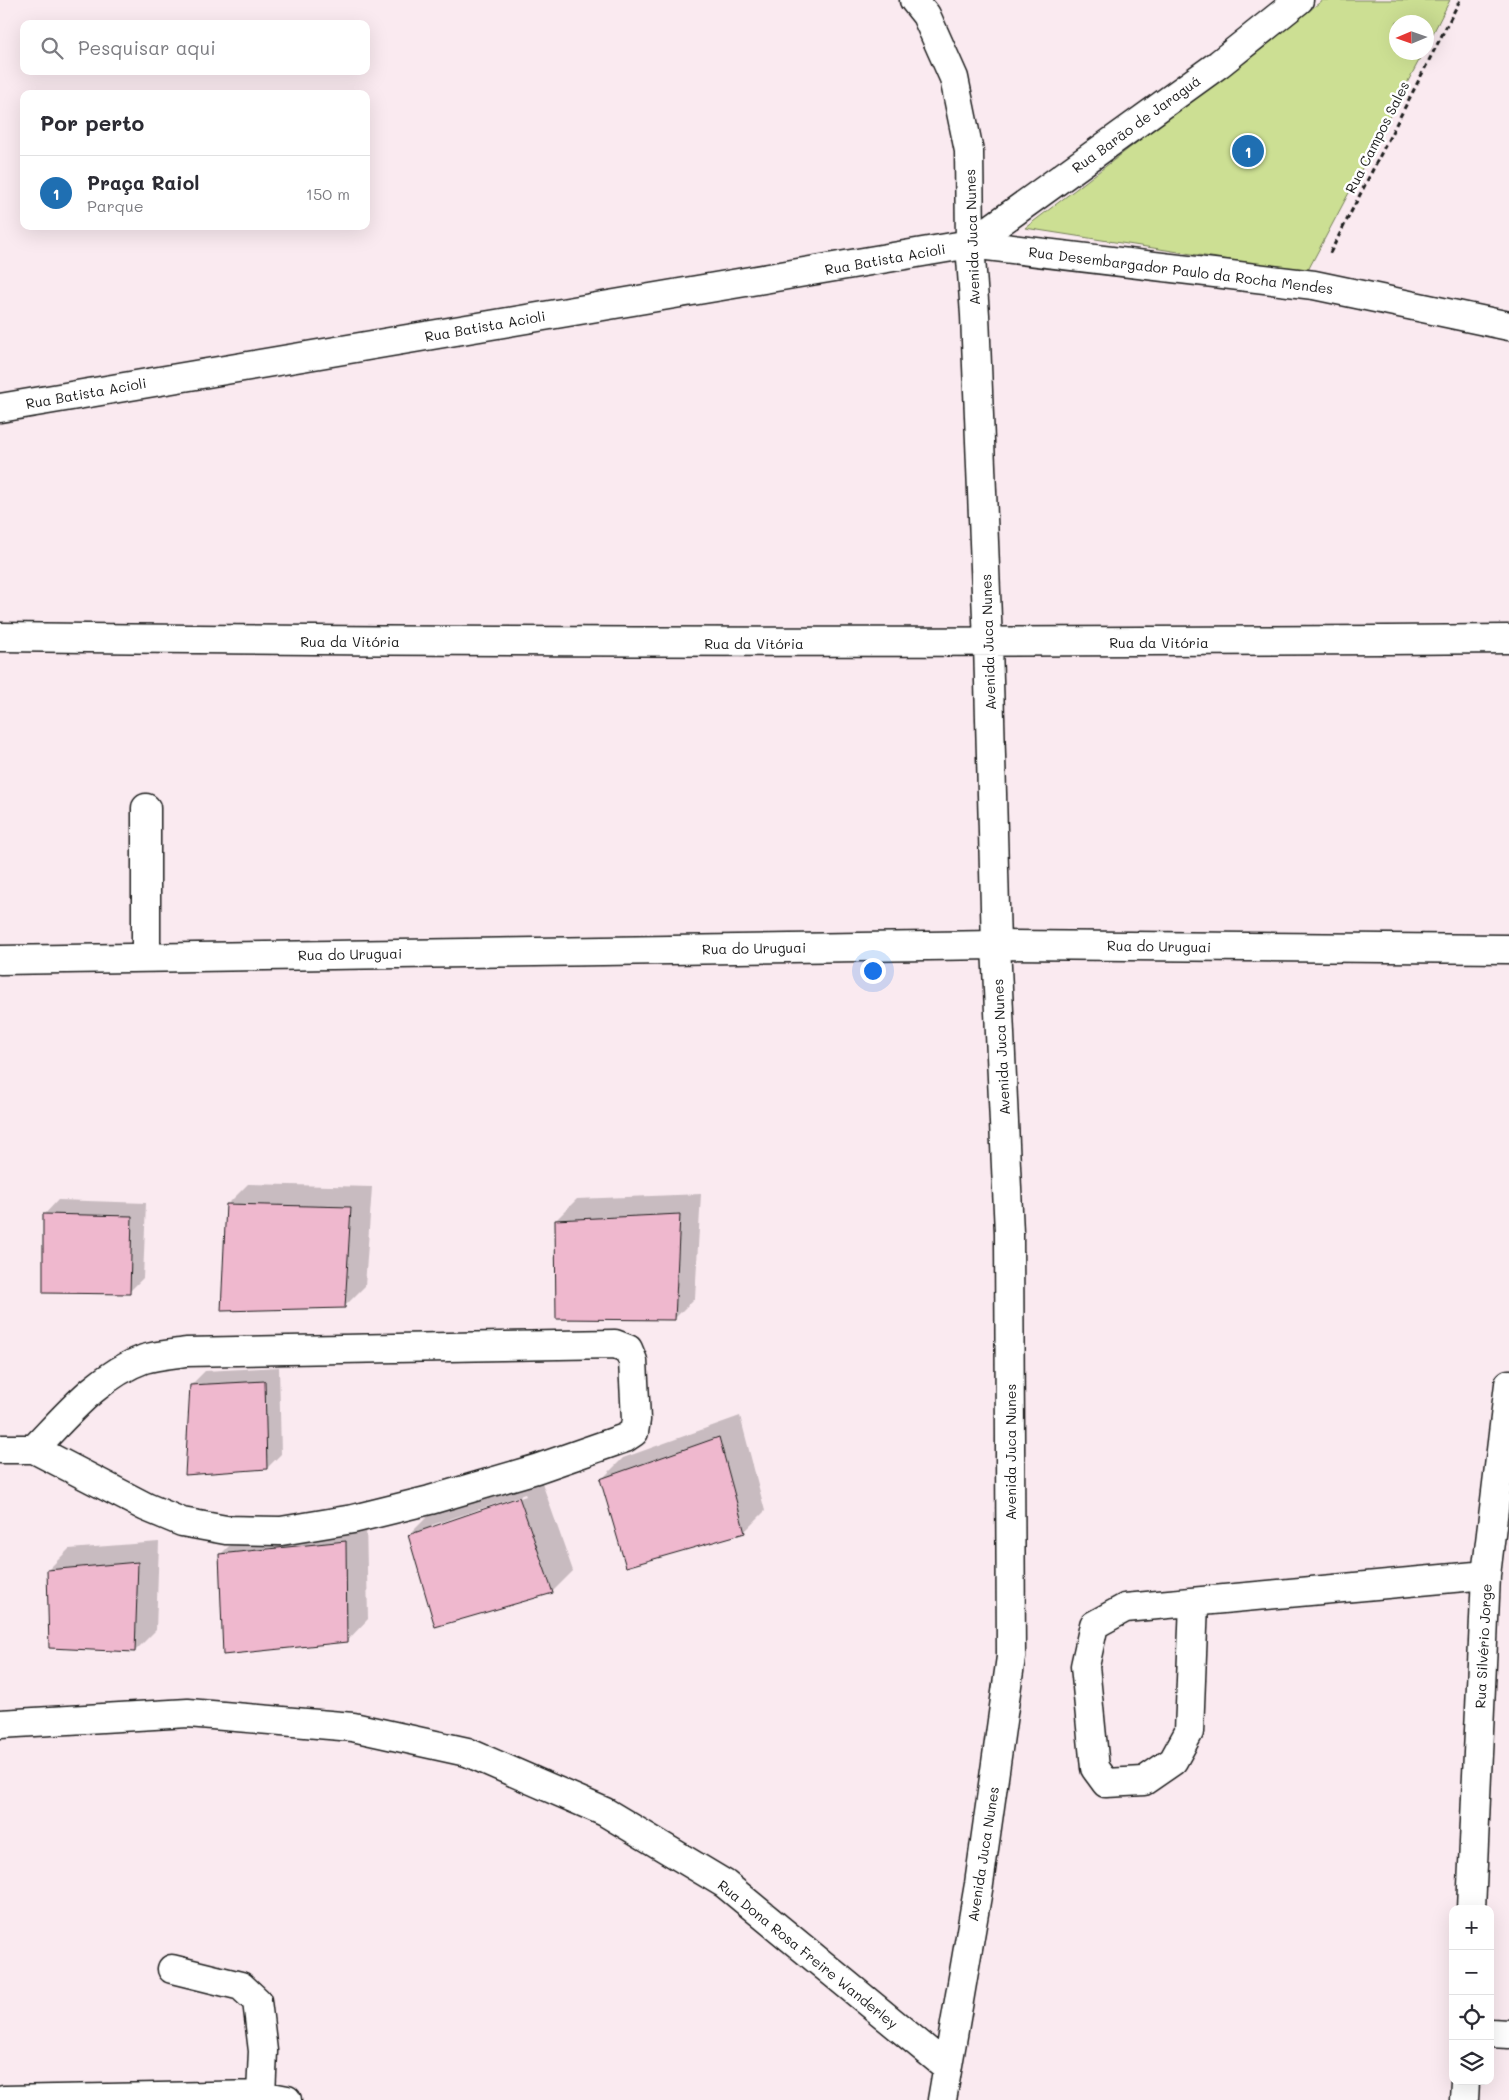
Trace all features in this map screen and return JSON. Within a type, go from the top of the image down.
[{"type":"street","name":"Avenida Juca Nunes","points":[[914,0],[926,15],[954,78],[969,151],[970,244],[976,325],[988,643],[996,945],[1009,1233],[1011,1657],[979,1884],[942,2100]]},
{"type":"street","name":"Rua Barão de Jaraguá","points":[[970,244],[1219,64],[1299,0]]},
{"type":"street","name":"Rua Desembargador Paulo da Rocha Mendes","points":[[970,244],[1314,285],[1509,326]]},
{"type":"street","name":"Rua Batista Acioli","points":[[0,408],[970,244]]},
{"type":"street","name":"Rua da Vitória","points":[[0,637],[622,643],[988,643],[1509,639]]},
{"type":"street","points":[[146,808],[146,957]]},
{"type":"street","name":"Rua do Uruguai","points":[[0,960],[996,945],[1509,949]]},
{"type":"street","points":[[0,1449],[34,1449],[146,1507],[182,1522],[226,1530],[281,1531],[353,1520],[430,1500],[536,1469],[624,1438],[634,1432],[636,1420],[633,1361],[628,1349],[615,1344],[186,1352],[145,1359],[116,1374],[85,1397],[34,1449]]},
{"type":"street","name":"Rua Silvério Jorge","points":[[1471,1905],[1486,1575],[1509,1384]]},
{"type":"street","points":[[1194,1602],[1189,1732],[1173,1761],[1144,1781],[1106,1783],[1095,1768],[1085,1666],[1094,1625],[1125,1608],[1486,1575]]},
{"type":"street","name":"Rua Dona Rosa Freire Wanderley","points":[[0,1724],[188,1713],[353,1727],[467,1752],[604,1812],[725,1884],[947,2067]]},
{"type":"street","points":[[4,2100],[274,2098],[263,2052],[257,2001],[241,1986],[172,1969]]},
{"type":"street","points":[[1494,2033],[1509,2034]]},
{"type":"street","points":[[1464,2100],[1465,2085]]},
{"type":"path","name":"Rua Campos Sales","points":[[1314,285],[1460,0]]},
{"type":"green space","points":[[1323,0],[1450,0],[1434,31],[1434,15],[1389,15],[1389,60],[1419,60],[1307,272],[1025,228]]},
{"type":"building","points":[[226,1204],[351,1207],[345,1308],[221,1311]]},
{"type":"building","points":[[43,1214],[132,1216],[130,1294],[43,1293]]},
{"type":"building","points":[[680,1214],[675,1320],[556,1319],[555,1220]]},
{"type":"building","points":[[265,1381],[267,1469],[185,1475],[190,1385]]},
{"type":"building","points":[[719,1437],[745,1533],[626,1567],[600,1479]]},
{"type":"building","points":[[519,1497],[553,1593],[435,1627],[408,1535]]},
{"type":"building","points":[[346,1541],[347,1642],[223,1655],[219,1554]]},
{"type":"building","points":[[138,1562],[135,1652],[49,1648],[47,1570]]},
{"type":"place","name":"Praça Raiol","points":[[1248,151]]}]
